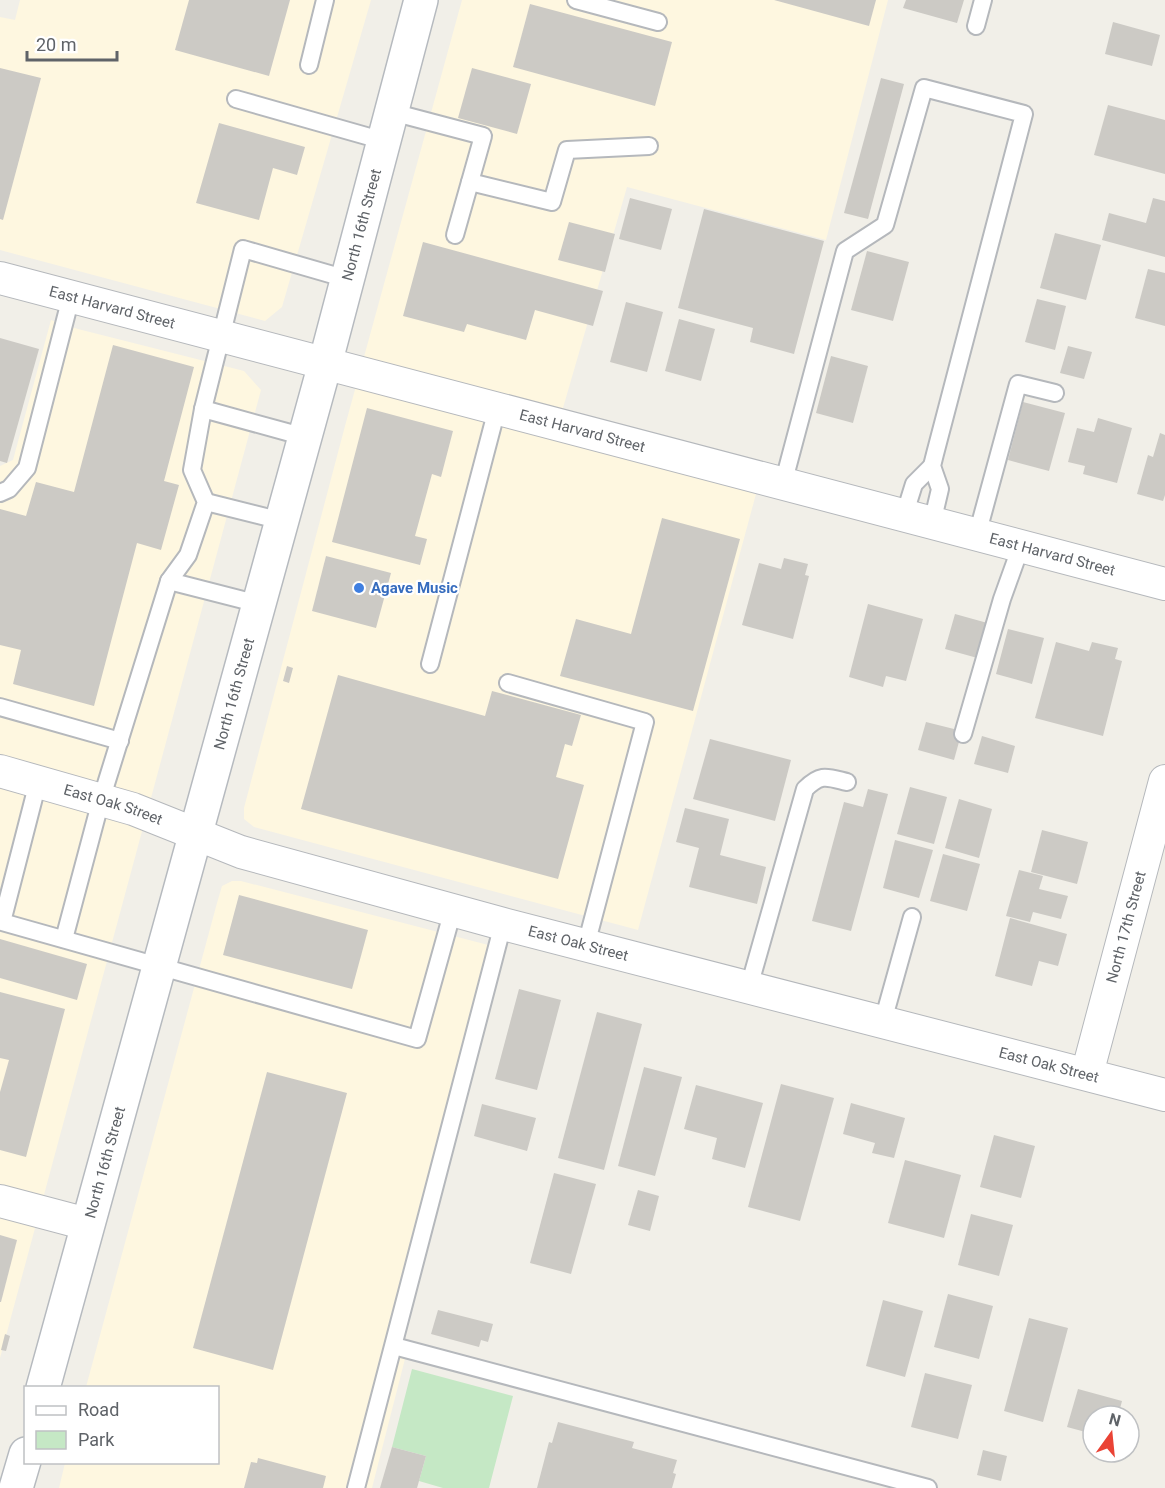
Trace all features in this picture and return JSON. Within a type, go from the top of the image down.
[{"type":"main road","name":"North 16th Street","points":[[43,1386],[325,364],[421,0]]},
{"type":"main road","points":[[16,1488],[24,1461]]},
{"type":"street","name":"East Harvard Street","points":[[0,278],[1165,584]]},
{"type":"street","name":"East Oak Street","points":[[0,771],[147,814],[241,852],[503,924],[1165,1095]]},
{"type":"street","name":"North 17th Street","points":[[1087,1074],[1165,781]]},
{"type":"street","points":[[0,1201],[87,1224]]},
{"type":"lane","points":[[309,65],[325,0]]},
{"type":"lane","points":[[576,0],[658,22]]},
{"type":"lane","points":[[976,26],[983,0]]},
{"type":"lane","points":[[783,484],[845,251],[885,225],[924,88],[1024,114],[932,466],[914,484],[918,520]]},
{"type":"lane","points":[[236,99],[388,126],[483,136],[456,235]]},
{"type":"lane","points":[[470,182],[552,202],[567,150],[649,146]]},
{"type":"lane","points":[[64,939],[101,800],[169,581],[188,555],[206,502],[192,470],[203,409],[243,249],[347,279]]},
{"type":"lane","points":[[0,493],[9,489],[27,468],[71,297]]},
{"type":"lane","points":[[977,535],[1018,384],[1055,393]]},
{"type":"lane","points":[[203,409],[305,436]]},
{"type":"lane","points":[[430,664],[497,410]]},
{"type":"lane","points":[[918,520],[940,489],[932,466]]},
{"type":"lane","points":[[206,502],[282,521]]},
{"type":"lane","points":[[963,734],[1002,599],[1021,546]]},
{"type":"lane","points":[[169,581],[259,604]]},
{"type":"lane","points":[[508,682],[645,722],[586,945]]},
{"type":"lane","points":[[0,707],[120,741]]},
{"type":"lane","points":[[749,987],[805,789],[814,780],[823,776],[847,782]]},
{"type":"lane","points":[[38,782],[2,922],[417,1039],[453,910]]},
{"type":"lane","points":[[883,1021],[912,917]]},
{"type":"lane","points":[[357,1488],[503,924]]},
{"type":"lane","points":[[394,1346],[928,1488]]},
{"type":"shaded area","points":[[20,0],[371,0],[282,307],[265,321],[0,250],[0,17],[15,20]]},
{"type":"shaded area","points":[[462,0],[888,0],[826,240],[627,187],[554,439],[756,494],[638,930],[254,827],[244,819],[244,808],[345,426]]},
{"type":"shaded area","points":[[51,320],[78,329],[244,371],[261,390],[0,1358],[0,466],[13,460]]},
{"type":"shaded area","points":[[232,881],[241,881],[496,947],[385,1354],[406,1355],[372,1488],[59,1488],[65,1464],[219,1464],[219,1386],[86,1386],[222,886]]},
{"type":"green space","points":[[412,1369],[513,1396],[489,1488],[443,1488],[419,1481],[426,1456],[392,1447]]},
{"type":"building","points":[[189,0],[290,0],[269,76],[175,50]]},
{"type":"building","points":[[774,0],[876,0],[869,26]]},
{"type":"building","points":[[906,0],[964,0],[957,23],[903,8]]},
{"type":"building","points":[[530,4],[672,42],[655,106],[513,67]]},
{"type":"building","points":[[1113,22],[1160,35],[1152,66],[1105,54]]},
{"type":"building","points":[[0,68],[41,78],[3,220],[0,219]]},
{"type":"building","points":[[472,68],[531,84],[517,134],[458,118]]},
{"type":"building","points":[[881,78],[904,84],[868,219],[844,213]]},
{"type":"building","points":[[1108,105],[1165,120],[1165,174],[1094,155]]},
{"type":"building","points":[[219,123],[305,147],[297,175],[273,168],[259,220],[196,203]]},
{"type":"building","points":[[630,198],[672,209],[661,250],[619,239]]},
{"type":"building","points":[[1153,198],[1165,201],[1165,257],[1102,240],[1109,213],[1146,223]]},
{"type":"building","points":[[704,209],[824,241],[794,354],[750,342],[753,328],[678,308]]},
{"type":"building","points":[[569,222],[615,234],[605,272],[558,260]]},
{"type":"building","points":[[1055,233],[1101,245],[1086,300],[1040,288]]},
{"type":"building","points":[[423,242],[603,291],[593,326],[535,310],[526,340],[467,324],[464,332],[403,316]]},
{"type":"building","points":[[867,251],[909,262],[893,321],[851,310]]},
{"type":"building","points":[[1148,269],[1165,273],[1165,326],[1135,318]]},
{"type":"building","points":[[1037,299],[1066,306],[1055,350],[1025,342]]},
{"type":"building","points":[[626,302],[663,312],[647,372],[610,362]]},
{"type":"building","points":[[679,319],[715,329],[701,381],[665,371]]},
{"type":"building","points":[[0,338],[39,349],[7,463],[0,461]]},
{"type":"building","points":[[113,345],[194,367],[164,481],[179,485],[161,550],[137,543],[94,706],[13,684],[21,650],[0,645],[0,509],[26,516],[36,482],[74,492]]},
{"type":"building","points":[[1068,346],[1092,352],[1084,379],[1060,373]]},
{"type":"building","points":[[831,356],[868,366],[853,423],[816,413]]},
{"type":"building","points":[[1023,402],[1065,413],[1049,471],[1008,460]]},
{"type":"building","points":[[367,408],[453,431],[441,477],[432,474],[415,536],[427,539],[420,565],[332,542]]},
{"type":"building","points":[[1098,418],[1132,428],[1117,483],[1083,474],[1085,466],[1068,462],[1077,428],[1094,432]]},
{"type":"building","points":[[1160,433],[1165,435],[1165,495],[1163,501],[1137,494],[1148,455],[1153,457]]},
{"type":"building","points":[[662,518],[740,539],[693,711],[560,676],[576,619],[631,634]]},
{"type":"building","points":[[326,556],[391,573],[376,628],[312,611]]},
{"type":"building","points":[[784,558],[808,564],[805,575],[809,576],[793,639],[742,625],[759,563],[781,569]]},
{"type":"building","points":[[868,604],[923,619],[906,681],[886,676],[883,687],[849,677]]},
{"type":"building","points":[[955,614],[991,624],[981,659],[945,649]]},
{"type":"building","points":[[1008,629],[1044,638],[1032,684],[996,674]]},
{"type":"building","points":[[1056,642],[1089,651],[1092,642],[1118,648],[1115,659],[1122,661],[1103,736],[1035,718]]},
{"type":"building","points":[[287,666],[293,668],[289,683],[283,681]]},
{"type":"building","points":[[338,675],[485,716],[492,691],[581,715],[572,746],[565,744],[556,777],[584,785],[558,879],[301,809]]},
{"type":"building","points":[[926,722],[962,731],[954,760],[918,750]]},
{"type":"building","points":[[982,736],[1015,746],[1008,773],[974,764]]},
{"type":"building","points":[[710,739],[791,760],[775,821],[693,799]]},
{"type":"building","points":[[910,787],[947,797],[934,844],[897,834]]},
{"type":"building","points":[[868,789],[888,794],[851,931],[812,921],[844,802],[863,807]]},
{"type":"building","points":[[959,799],[992,809],[979,858],[945,848]]},
{"type":"building","points":[[685,808],[729,819],[720,855],[766,867],[757,904],[689,887],[699,848],[676,842]]},
{"type":"building","points":[[1042,830],[1088,842],[1077,884],[1031,872]]},
{"type":"building","points":[[895,840],[933,850],[919,898],[883,888]]},
{"type":"building","points":[[943,854],[980,864],[967,911],[930,901]]},
{"type":"building","points":[[1019,870],[1043,876],[1039,889],[1068,896],[1061,919],[1033,912],[1030,922],[1006,916]]},
{"type":"building","points":[[239,895],[368,930],[352,989],[223,955]]},
{"type":"building","points":[[1010,918],[1067,934],[1058,966],[1039,961],[1032,986],[995,976]]},
{"type":"building","points":[[0,939],[87,964],[77,1000],[0,978]]},
{"type":"building","points":[[519,989],[561,1000],[537,1090],[495,1079]]},
{"type":"building","points":[[0,992],[65,1009],[26,1157],[0,1150],[0,1092],[9,1060],[0,1058]]},
{"type":"building","points":[[597,1012],[642,1024],[604,1170],[558,1158]]},
{"type":"building","points":[[644,1067],[682,1077],[655,1176],[618,1166]]},
{"type":"building","points":[[267,1072],[347,1093],[273,1370],[193,1348]]},
{"type":"building","points":[[781,1084],[834,1098],[800,1221],[748,1207]]},
{"type":"building","points":[[696,1085],[763,1103],[745,1168],[712,1159],[717,1138],[684,1129]]},
{"type":"building","points":[[851,1103],[905,1118],[894,1158],[872,1153],[875,1143],[843,1134]]},
{"type":"building","points":[[482,1104],[536,1118],[527,1151],[474,1136]]},
{"type":"building","points":[[994,1135],[1035,1146],[1021,1198],[980,1187]]},
{"type":"building","points":[[905,1160],[961,1175],[944,1238],[888,1223]]},
{"type":"building","points":[[554,1173],[596,1184],[571,1274],[530,1263]]},
{"type":"building","points":[[638,1190],[659,1196],[650,1231],[628,1225]]},
{"type":"building","points":[[971,1214],[1013,1225],[999,1276],[958,1265]]},
{"type":"building","points":[[0,1235],[17,1240],[1,1302],[0,1302]]},
{"type":"building","points":[[948,1294],[993,1306],[979,1359],[934,1347]]},
{"type":"building","points":[[883,1300],[923,1311],[905,1377],[866,1366]]},
{"type":"building","points":[[438,1310],[493,1324],[488,1342],[481,1340],[479,1347],[431,1334]]},
{"type":"building","points":[[1029,1318],[1068,1328],[1043,1422],[1004,1411]]},
{"type":"building","points":[[5,1334],[10,1336],[6,1351],[1,1350]]},
{"type":"building","points":[[925,1373],[972,1385],[958,1439],[911,1427]]},
{"type":"building","points":[[1078,1389],[1122,1401],[1121,1404],[1081,1404],[1081,1431],[1067,1427]]},
{"type":"building","points":[[558,1422],[634,1442],[632,1448],[677,1460],[672,1488],[537,1488],[549,1442],[552,1443]]},
{"type":"building","points":[[392,1447],[426,1456],[417,1488],[380,1488]]},
{"type":"building","points":[[983,1450],[1007,1456],[1001,1481],[977,1475]]},
{"type":"building","points":[[258,1458],[326,1476],[323,1488],[244,1488],[251,1462],[257,1463]]},
{"type":"place","name":"Agave Music","points":[[359,588]]}]
